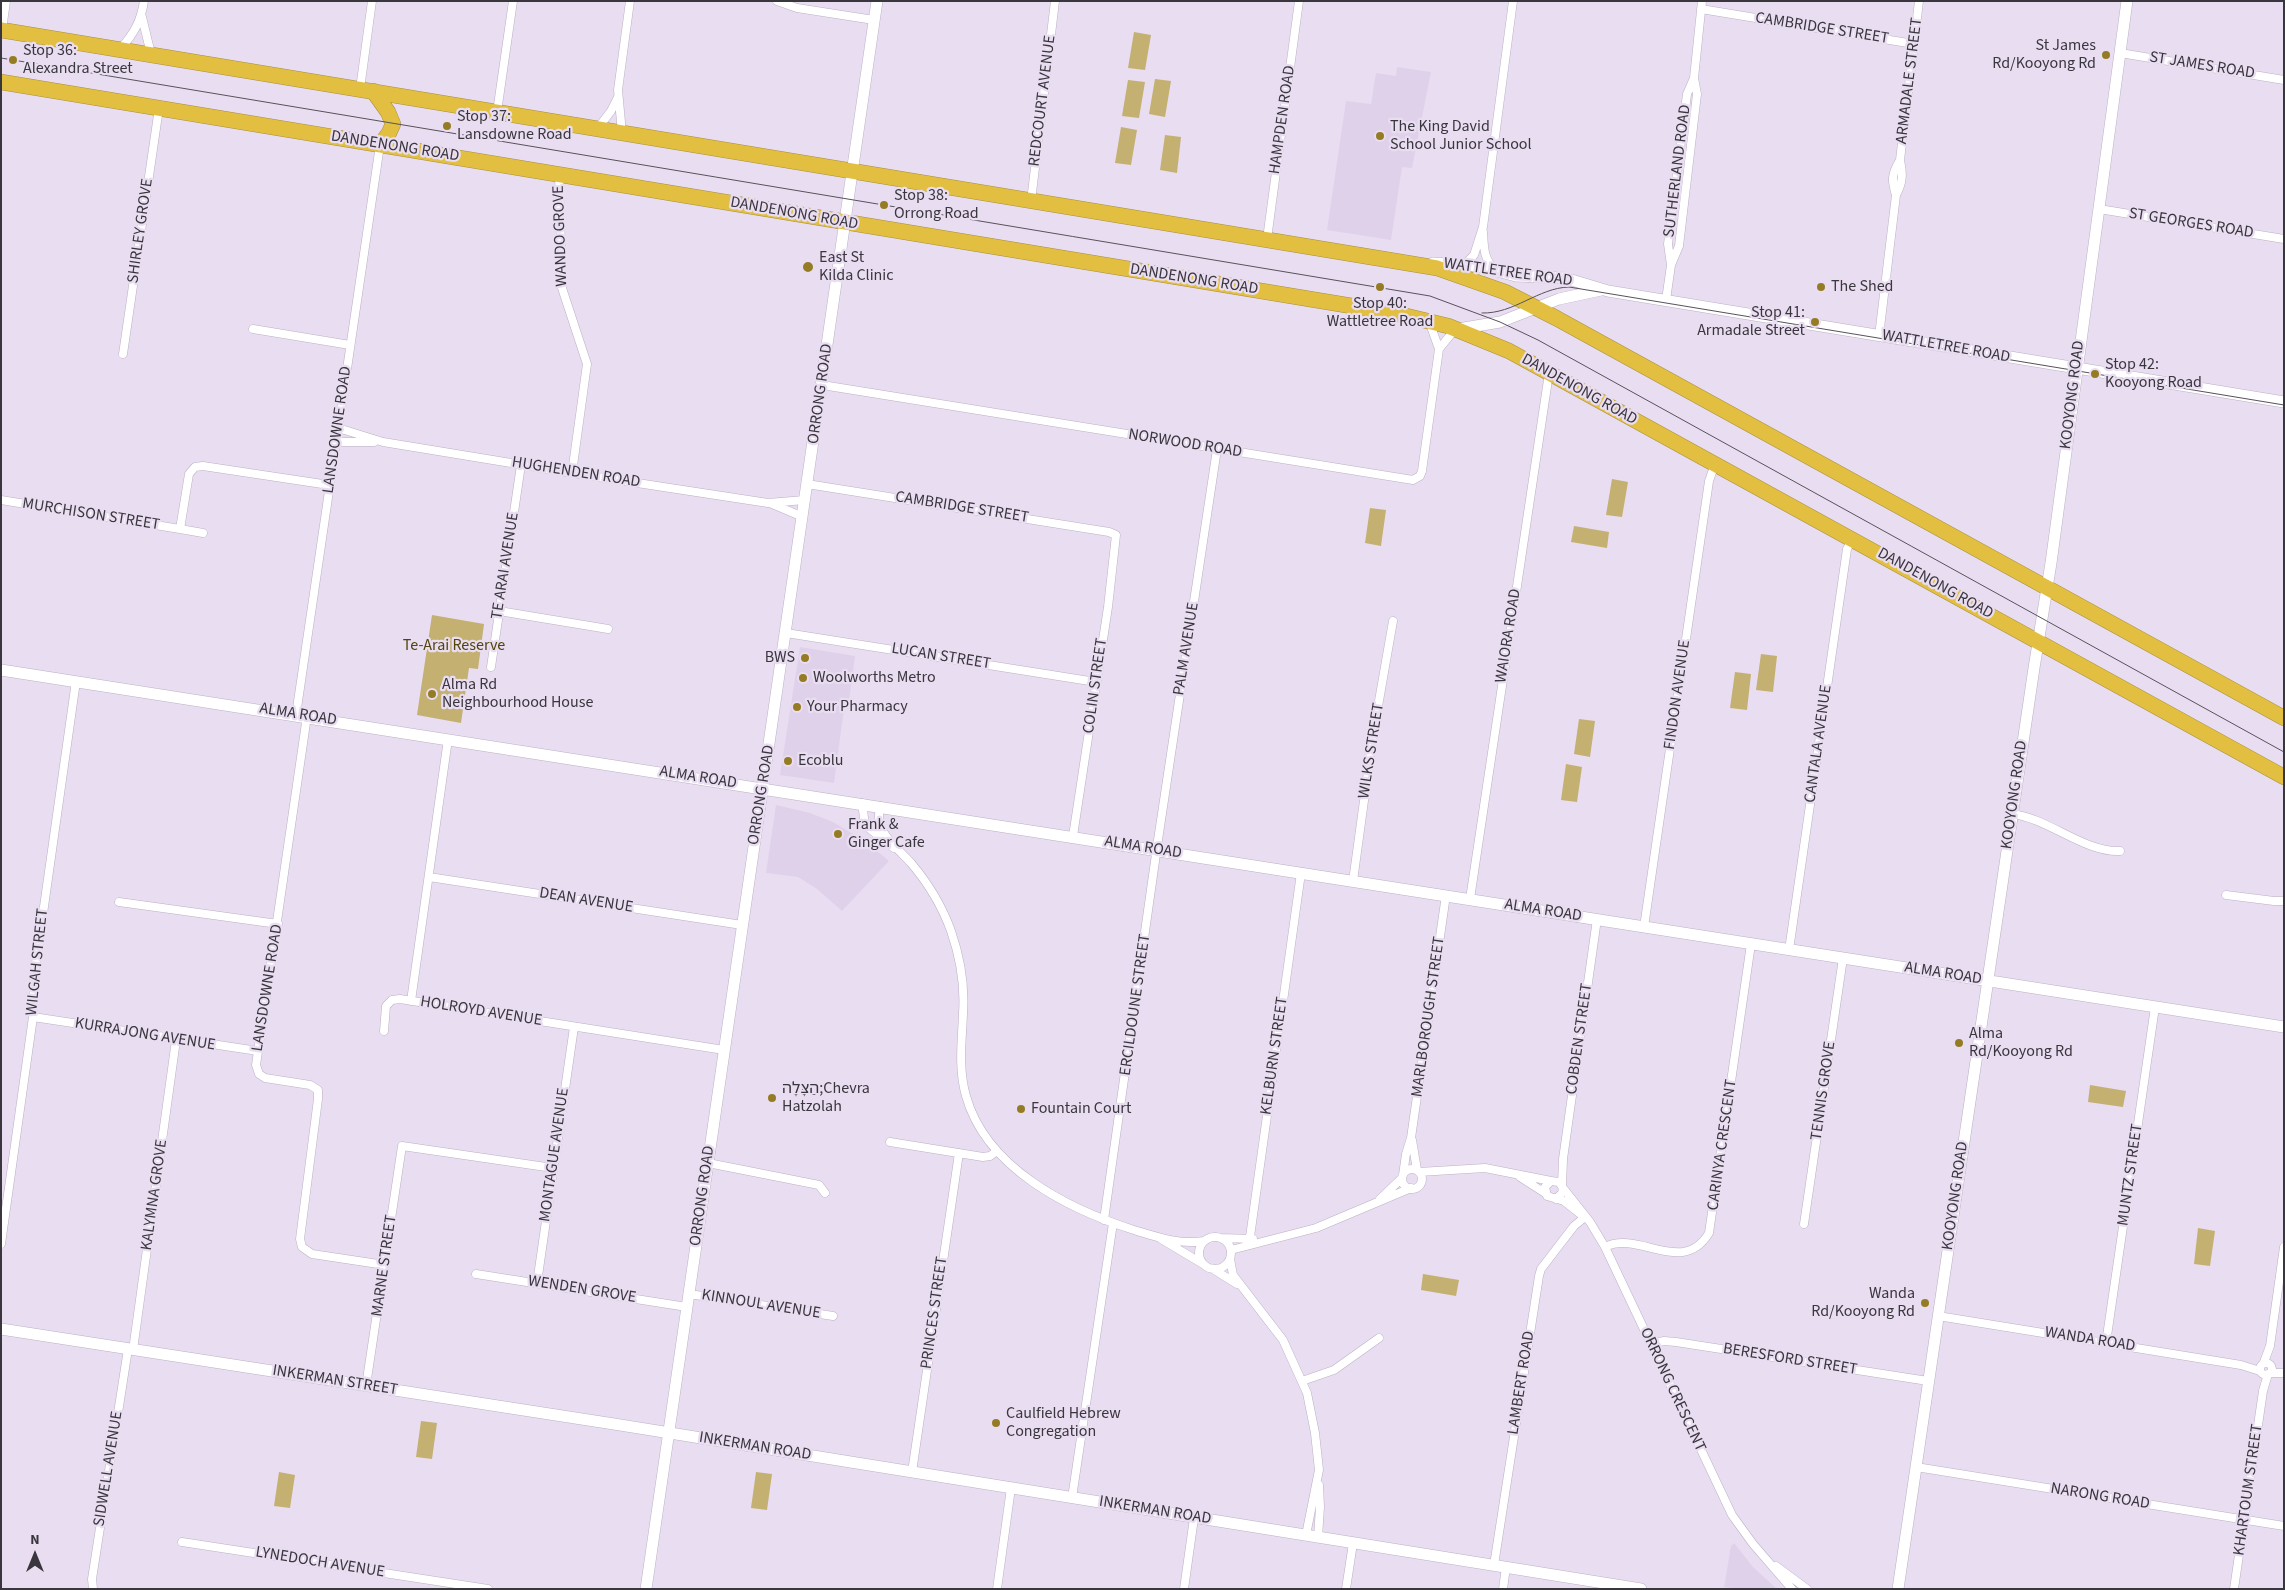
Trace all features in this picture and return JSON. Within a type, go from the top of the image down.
[{"type":"highway","points":[[1,30],[853,172],[1407,261],[1464,276],[1505,292],[1537,309],[2284,718]]},
{"type":"highway","name":"DANDENONG ROAD","points":[[1,82],[1428,320],[1489,341],[1549,373],[2284,777]]},
{"type":"highway","points":[[366,90],[388,112],[393,124],[380,145]]},
{"type":"street","points":[[1,30],[6,1]]},
{"type":"street","points":[[120,49],[136,30],[142,15],[144,1]]},
{"type":"street","points":[[366,90],[372,1]]},
{"type":"street","points":[[497,112],[513,1]]},
{"type":"street","points":[[622,133],[618,97],[630,1]]},
{"type":"street","points":[[777,1],[796,8],[874,20]]},
{"type":"street","name":"ORRONG ROAD","points":[[646,1589],[877,1]]},
{"type":"street","name":"REDCOURT AVENUE","points":[[1031,201],[1055,1]]},
{"type":"street","name":"HAMPDEN ROAD","points":[[1267,239],[1299,1]]},
{"type":"street","points":[[1465,264],[1473,257],[1483,227],[1514,1]]},
{"type":"street","name":"ARMADALE STREET","points":[[1879,336],[1896,195],[1902,184],[1904,174],[1900,160],[1919,1]]},
{"type":"street","name":"KOOYONG ROAD","points":[[1898,1589],[2047,588],[2127,1]]},
{"type":"street","name":"CAMBRIDGE STREET","points":[[1702,5],[1914,44]]},
{"type":"street","name":"SUTHERLAND ROAD","points":[[1666,300],[1671,265],[1668,244],[1687,94],[1694,78],[1702,5]]},
{"type":"street","points":[[142,15],[151,54]]},
{"type":"street","name":"ST JAMES ROAD","points":[[2120,53],[2284,80]]},
{"type":"street","points":[[598,128],[611,111],[618,97]]},
{"type":"street","name":"SHIRLEY GROVE","points":[[123,354],[159,108]]},
{"type":"street","name":"LANSDOWNE ROAD","points":[[380,145],[329,485],[278,924],[257,1068],[262,1077],[310,1085],[316,1088],[318,1093],[300,1239],[302,1247],[312,1254],[385,1265]]},
{"type":"street","name":"WANDO GROVE","points":[[559,174],[562,288],[587,364],[572,473]]},
{"type":"street","name":"ST GEORGES ROAD","points":[[2099,209],[2284,239]]},
{"type":"street","points":[[1483,227],[1488,262],[1494,268],[1504,273]]},
{"type":"street","name":"WATTLETREE ROAD","points":[[1407,261],[1465,264],[1524,276],[1565,278],[1608,291],[2284,402]]},
{"type":"street","name":"WATTLETREE ROAD","points":[[1457,329],[1500,322],[1562,298],[1595,291],[1608,291]]},
{"type":"street","name":"NORWOOD ROAD","points":[[822,385],[1402,480],[1417,479],[1422,471],[1439,348],[1428,320]]},
{"type":"street","points":[[253,329],[350,345]]},
{"type":"street","points":[[1439,348],[1457,329]]},
{"type":"street","name":"WAIORA ROAD","points":[[1470,899],[1549,373]]},
{"type":"street","name":"HUGHENDEN ROAD","points":[[338,428],[383,442],[572,473],[768,502],[805,500]]},
{"type":"street","name":"HUGHENDEN ROAD","points":[[336,442],[383,442]]},
{"type":"street","name":"PALM AVENUE","points":[[1157,850],[1217,449]]},
{"type":"street","name":"FINDON AVENUE","points":[[1644,927],[1709,481],[1715,464]]},
{"type":"street","name":"TE ARAI AVENUE","points":[[491,668],[521,465]]},
{"type":"street","name":"MURCHISON STREET","points":[[180,529],[189,474],[195,467],[203,466],[329,485]]},
{"type":"street","name":"CAMBRIDGE STREET","points":[[807,484],[1109,532],[1116,535]]},
{"type":"street","name":"MURCHISON STREET","points":[[1,500],[203,533]]},
{"type":"street","name":"HUGHENDEN ROAD","points":[[768,502],[802,517]]},
{"type":"street","name":"COLIN STREET","points":[[1073,836],[1117,542],[1116,535]]},
{"type":"street","name":"CANTALA AVENUE","points":[[1789,950],[1846,557],[1852,539]]},
{"type":"street","points":[[499,611],[608,628]]},
{"type":"street","name":"WILKS STREET","points":[[1353,881],[1373,735],[1380,709],[1393,621]]},
{"type":"street","name":"LUCAN STREET","points":[[786,633],[1096,682]]},
{"type":"street","name":"ALMA ROAD","points":[[1,670],[862,803],[2284,1027]]},
{"type":"street","name":"WILGAH STREET","points":[[1,1244],[33,1017],[34,977],[76,681]]},
{"type":"street","name":"HOLROYD AVENUE","points":[[448,739],[411,1001],[724,1050]]},
{"type":"street","points":[[862,803],[866,825],[880,839],[902,853]]},
{"type":"street","points":[[880,806],[880,826],[934,894],[956,944],[964,995],[960,1058],[966,1096],[978,1123],[997,1151],[1014,1167],[1041,1186],[1104,1220],[1158,1237],[1192,1243],[1204,1241],[1212,1237],[1249,1242]]},
{"type":"street","points":[[2012,814],[2026,816],[2099,848],[2120,851]]},
{"type":"street","name":"ERCILDOUNE STREET","points":[[1104,1220],[1157,850]]},
{"type":"street","name":"KELBURN STREET","points":[[1249,1242],[1301,873]]},
{"type":"street","name":"DEAN AVENUE","points":[[429,877],[742,925]]},
{"type":"street","name":"MARLBOROUGH STREET","points":[[1403,1176],[1406,1154],[1411,1138],[1446,895]]},
{"type":"street","points":[[2226,895],[2274,902],[2284,901]]},
{"type":"street","points":[[118,902],[278,924]]},
{"type":"street","name":"COBDEN STREET","points":[[1563,1187],[1563,1159],[1597,919]]},
{"type":"street","name":"CARINYA CRESCENT","points":[[1605,1247],[1618,1243],[1685,1252],[1699,1246],[1709,1232],[1751,944]]},
{"type":"street","name":"TENNIS GROVE","points":[[1804,1224],[1843,958]]},
{"type":"street","points":[[384,1030],[386,1006],[388,1003],[395,999],[411,1001]]},
{"type":"street","name":"MUNTZ STREET","points":[[2106,1343],[2155,1007]]},
{"type":"street","name":"KURRAJONG AVENUE","points":[[33,1017],[258,1051]]},
{"type":"street","name":"MONTAGUE AVENUE","points":[[537,1283],[574,1027]]},
{"type":"street","name":"KALYMNA GROVE","points":[[131,1349],[176,1040]]},
{"type":"street","name":"MARLBOROUGH STREET","points":[[1411,1138],[1418,1171]]},
{"type":"street","points":[[890,1142],[983,1157],[990,1156],[997,1151]]},
{"type":"street","name":"MARNE STREET","points":[[366,1386],[402,1146],[553,1168]]},
{"type":"street","name":"PRINCES STREET","points":[[912,1472],[958,1153]]},
{"type":"street","name":"COBDEN STREET","points":[[1552,1181],[1563,1159]]},
{"type":"street","points":[[708,1163],[819,1184],[825,1193]]},
{"type":"street","points":[[1375,1203],[1411,1169],[1418,1171],[1485,1168],[1559,1182],[1563,1187],[1561,1196],[1550,1198],[1515,1174]]},
{"type":"street","points":[[1230,1250],[1249,1242],[1316,1228],[1411,1188],[1427,1178],[1447,1170]]},
{"type":"street","points":[[1418,1171],[1422,1176],[1420,1184]]},
{"type":"street","points":[[1403,1176],[1404,1185],[1411,1188]]},
{"type":"street","points":[[1546,1194],[1546,1184],[1552,1181]]},
{"type":"street","name":"ORRONG CRESCENT","points":[[1563,1187],[1605,1247],[1724,1501],[1741,1529],[1792,1589]]},
{"type":"street","name":"ORRONG CRESCENT","points":[[1556,1198],[1585,1217]]},
{"type":"street","name":"LAMBERT ROAD","points":[[1494,1565],[1539,1276],[1542,1269],[1574,1226],[1585,1217]]},
{"type":"street","points":[[1072,1498],[1113,1223]]},
{"type":"street","points":[[1158,1237],[1240,1287]]},
{"type":"street","points":[[1220,1238],[1228,1245],[1230,1250],[1230,1269],[1240,1287],[1255,1303],[1283,1340],[1302,1382],[1315,1433],[1318,1454],[1320,1507],[1318,1537]]},
{"type":"street","points":[[1203,1264],[1199,1255],[1204,1241]]},
{"type":"street","name":"KHARTOUM STREET","points":[[2234,1589],[2284,1247]]},
{"type":"street","points":[[1212,1269],[1223,1267],[1230,1258]]},
{"type":"street","name":"WENDEN GROVE","points":[[476,1274],[687,1307]]},
{"type":"street","name":"KINNOUL AVENUE","points":[[689,1294],[833,1316]]},
{"type":"street","name":"WANDA ROAD","points":[[1938,1316],[2284,1371]]},
{"type":"street","name":"INKERMAN STREET","points":[[1,1329],[668,1433]]},
{"type":"street","points":[[1302,1382],[1334,1370],[1380,1338]]},
{"type":"street","name":"BERESFORD STREET","points":[[1651,1344],[1664,1340],[1928,1381]]},
{"type":"street","name":"SIDWELL AVENUE","points":[[93,1589],[92,1579],[131,1349]]},
{"type":"street","name":"INKERMAN ROAD","points":[[668,1433],[1641,1589]]},
{"type":"street","name":"NARONG ROAD","points":[[1916,1467],[2284,1526]]},
{"type":"street","points":[[1306,1535],[1310,1509],[1318,1481]]},
{"type":"street","points":[[997,1589],[1011,1488]]},
{"type":"street","points":[[1184,1589],[1194,1518]]},
{"type":"street","name":"LYNEDOCH AVENUE","points":[[182,1542],[488,1589]]},
{"type":"street","points":[[1346,1589],[1353,1543]]},
{"type":"street","name":"ORRONG CRESCENT","points":[[1766,1559],[1807,1589]]},
{"type":"street","points":[[1503,1589],[1506,1567]]},
{"type":"shaded area","name":"The King David School Junior School","points":[[1397,67],[1431,72],[1412,168],[1402,167],[1391,240],[1327,230],[1346,101],[1371,104],[1376,73],[1396,76]]},
{"type":"shaded area","points":[[800,647],[855,656],[848,709],[844,709],[834,783],[780,775]]},
{"type":"shaded area","points":[[776,805],[810,813],[833,822],[863,840],[889,861],[842,911],[817,889],[798,877],[766,873]]},
{"type":"shaded area","points":[[1734,1543],[1753,1567],[1777,1589],[1724,1587],[1731,1546]]},
{"type":"green space","points":[[1134,32],[1151,35],[1145,70],[1128,68]]},
{"type":"green space","points":[[1155,79],[1171,81],[1165,117],[1149,114]]},
{"type":"green space","points":[[1128,80],[1145,82],[1139,118],[1122,116]]},
{"type":"green space","points":[[1121,127],[1137,130],[1131,165],[1115,163]]},
{"type":"green space","points":[[1165,135],[1181,137],[1177,173],[1160,170]]},
{"type":"green space","points":[[1612,479],[1628,482],[1622,517],[1606,515]]},
{"type":"green space","points":[[1370,508],[1386,510],[1381,546],[1365,543]]},
{"type":"green space","points":[[1574,526],[1609,532],[1607,548],[1571,542]]},
{"type":"green space","name":"Te-Arai Reserve","points":[[432,615],[484,624],[478,669],[469,668],[461,723],[417,715]]},
{"type":"green space","points":[[1761,654],[1777,656],[1773,692],[1756,690]]},
{"type":"green space","points":[[1735,672],[1751,674],[1747,710],[1730,708]]},
{"type":"green space","points":[[1579,719],[1595,721],[1590,757],[1574,754]]},
{"type":"green space","points":[[1566,764],[1582,767],[1577,802],[1561,800]]},
{"type":"green space","points":[[2090,1085],[2126,1091],[2123,1107],[2088,1102]]},
{"type":"green space","points":[[2198,1228],[2215,1231],[2210,1266],[2194,1264]]},
{"type":"green space","points":[[1423,1274],[1459,1280],[1456,1296],[1421,1290]]},
{"type":"green space","points":[[421,1421],[437,1423],[432,1459],[416,1457]]},
{"type":"green space","points":[[279,1472],[295,1475],[290,1508],[274,1506]]},
{"type":"green space","points":[[756,1472],[772,1474],[767,1510],[751,1508]]},
{"type":"tram line","points":[[1,58],[1430,296],[1500,322],[1538,340],[2284,752]]},
{"type":"tram line","points":[[1482,313],[1505,310],[1558,288],[1569,287],[2284,405]]},
{"type":"place","name":"St James Rd/Kooyong Rd","points":[[2106,55]]},
{"type":"place","name":"Stop 36: Alexandra Street","points":[[13,60]]},
{"type":"place","name":"Stop 37: Lansdowne Road","points":[[447,126]]},
{"type":"place","name":"The King David School Junior School","points":[[1380,136]]},
{"type":"place","name":"Stop 38: Orrong Road","points":[[884,205]]},
{"type":"place","name":"East St Kilda Clinic","points":[[808,267]]},
{"type":"place","name":"Stop 40: Wattletree Road","points":[[1380,287]]},
{"type":"place","name":"The Shed","points":[[1821,287]]},
{"type":"place","name":"Stop 41: Armadale Street","points":[[1815,322]]},
{"type":"place","name":"Stop 42: Kooyong Road","points":[[2095,374]]},
{"type":"place","name":"BWS","points":[[805,658]]},
{"type":"place","name":"Woolworths Metro","points":[[803,678]]},
{"type":"place","name":"Alma Rd Neighbourhood House","points":[[432,694]]},
{"type":"place","name":"Your Pharmacy","points":[[797,707]]},
{"type":"place","name":"Ecoblu","points":[[788,761]]},
{"type":"place","name":"Frank & Ginger Cafe","points":[[838,834]]},
{"type":"place","name":"Alma Rd/Kooyong Rd","points":[[1959,1043]]},
{"type":"place","name":"הַצָּלָה;Chevra Hatzolah","points":[[772,1098]]},
{"type":"place","name":"Fountain Court","points":[[1021,1109]]},
{"type":"place","name":"Wanda Rd/Kooyong Rd","points":[[1925,1303]]},
{"type":"place","name":"Caulfield Hebrew Congregation","points":[[996,1423]]}]
